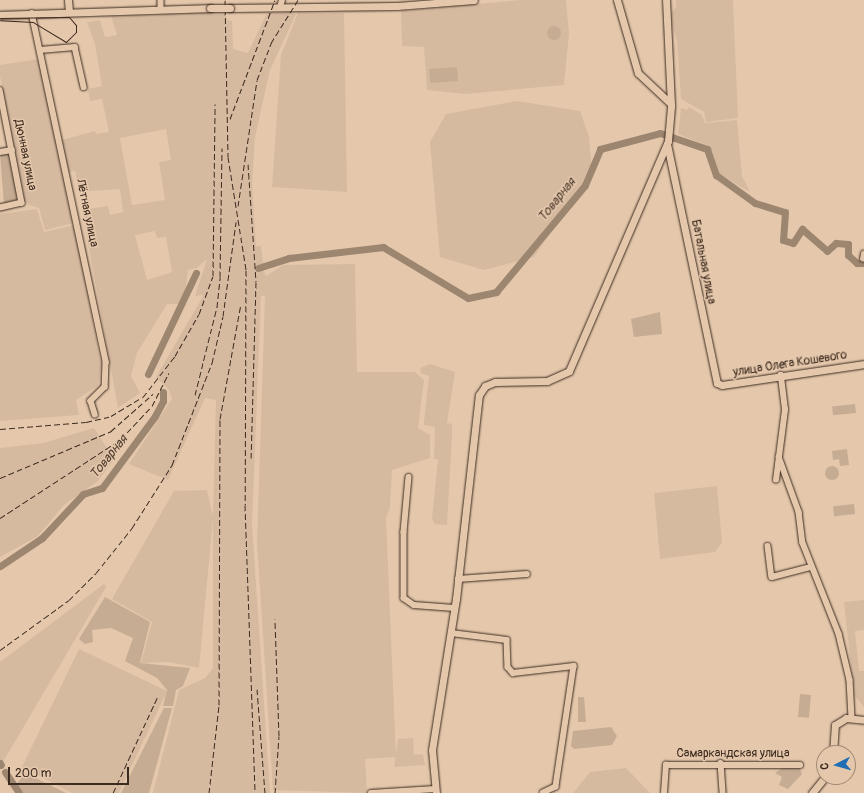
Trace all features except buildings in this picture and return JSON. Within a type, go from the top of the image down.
[{"type":"main road","points":[[68,0],[69,11]]},
{"type":"main road","points":[[0,15],[69,11],[280,8],[474,0]]},
{"type":"main road","points":[[617,0],[638,72],[664,94],[671,104]]},
{"type":"main road","points":[[436,791],[432,750],[458,579],[472,441],[479,395],[485,386],[495,382],[555,379],[569,371],[667,142],[670,129],[671,104],[666,0]]},
{"type":"main road","points":[[664,94],[670,89]]},
{"type":"main road","name":"Батальная улица","points":[[667,142],[720,385]]},
{"type":"main road","points":[[660,161],[673,164]]},
{"type":"main road","name":"улица Олега Кошевого","points":[[720,385],[864,364]]},
{"type":"main road","points":[[834,745],[835,725],[852,717],[864,720]]},
{"type":"main road","points":[[812,793],[818,785]]},
{"type":"street","points":[[161,0],[161,9]]},
{"type":"street","points":[[280,8],[282,0]]},
{"type":"street","name":"Лётная улица","points":[[32,13],[106,362],[105,387],[91,401],[96,414]]},
{"type":"street","points":[[40,50],[74,47],[84,87]]},
{"type":"street","name":"Дюнная улица","points":[[0,90],[22,203],[0,208]]},
{"type":"street","points":[[0,152],[12,150]]},
{"type":"street","points":[[776,480],[785,410],[781,375]]},
{"type":"street","points":[[779,456],[799,512],[800,533],[839,634],[850,680],[852,717]]},
{"type":"street","points":[[409,477],[404,598],[414,605],[454,608]]},
{"type":"street","points":[[768,546],[772,577],[812,567]]},
{"type":"street","points":[[458,579],[527,574]]},
{"type":"street","points":[[451,630],[508,640],[508,667],[513,673],[574,666],[556,788],[544,793]]},
{"type":"street","points":[[721,763],[723,793]]},
{"type":"street","name":"Самаркандская улица","points":[[664,793],[666,765],[721,763],[800,765]]},
{"type":"street","points":[[371,792],[436,791]]},
{"type":"shaded area","points":[[520,0],[566,0],[569,34],[564,85],[465,94],[427,90],[424,47],[402,46],[401,11]]},
{"type":"shaded area","points":[[676,0],[733,0],[738,118],[706,122],[704,112],[681,99],[677,40],[669,16],[676,7]]},
{"type":"shaded area","points":[[287,7],[293,7],[290,13],[296,14],[270,70],[255,137],[252,183],[256,246],[261,246],[264,272],[266,276],[283,265],[355,264],[357,372],[415,372],[424,380],[418,428],[430,435],[430,458],[392,470],[390,508],[386,518],[396,757],[365,759],[367,793],[273,790],[257,542],[265,296],[261,296],[252,524],[270,793],[153,793],[179,690],[205,678],[213,668],[213,519],[199,668],[169,662],[141,663],[152,622],[112,599],[174,491],[207,490],[213,516],[216,400],[205,398],[168,480],[129,464],[172,399],[169,390],[156,377],[202,298],[203,295],[195,296],[207,259],[197,268],[188,270],[184,304],[167,304],[137,353],[131,376],[140,393],[118,408],[82,210],[108,206],[110,215],[123,212],[120,189],[79,192],[75,171],[69,172],[62,140],[95,131],[96,134],[109,132],[102,99],[90,101],[88,89],[102,86],[95,44],[87,22],[100,20],[105,37],[117,35],[111,16],[225,12],[227,20],[232,21],[233,49],[248,53],[267,13],[285,12]],"holes":[[[166,129],[171,160],[159,162],[165,200],[132,205],[120,138]],[[155,231],[157,238],[166,237],[172,272],[147,280],[135,235]]]},
{"type":"shaded area","points":[[298,13],[344,13],[347,192],[272,187],[281,55]]},
{"type":"shaded area","points":[[551,26],[557,26],[561,30],[561,36],[557,40],[551,40],[547,36],[547,30]]},
{"type":"shaded area","points":[[39,59],[73,223],[45,230],[39,208],[29,205],[24,198],[0,76],[0,65]]},
{"type":"shaded area","points":[[457,67],[458,81],[430,83],[429,69]]},
{"type":"shaded area","points":[[517,101],[580,111],[589,137],[592,172],[534,257],[484,270],[440,257],[430,142],[446,114]]},
{"type":"shaded area","points":[[689,107],[702,115],[705,123],[737,120],[742,176],[750,192],[719,174],[711,147],[678,134],[681,108],[687,110]]},
{"type":"shaded area","points":[[10,152],[20,198],[17,203],[4,204],[0,154]]},
{"type":"shaded area","points":[[37,209],[44,232],[75,225],[101,365],[100,378],[97,386],[76,400],[79,415],[0,421],[0,214]]},
{"type":"shaded area","points":[[660,312],[662,334],[634,337],[631,319]]},
{"type":"shaded area","points":[[430,364],[455,372],[447,423],[452,424],[452,437],[447,525],[435,524],[432,519],[438,459],[434,459],[435,427],[424,425],[429,376],[421,373],[420,368]]},
{"type":"shaded area","points":[[855,404],[856,413],[833,415],[832,406]]},
{"type":"shaded area","points":[[94,428],[114,459],[98,481],[64,505],[38,536],[0,557],[0,448],[43,443]]},
{"type":"shaded area","points":[[847,449],[849,465],[840,466],[839,459],[833,460],[832,451]]},
{"type":"shaded area","points":[[829,466],[835,466],[839,470],[839,476],[835,480],[829,480],[825,476],[825,470]]},
{"type":"shaded area","points":[[717,486],[722,543],[715,552],[660,559],[654,493]]},
{"type":"shaded area","points":[[854,504],[855,514],[834,516],[833,506]]},
{"type":"shaded area","points":[[104,584],[106,587],[0,767],[0,662]]},
{"type":"shaded area","points":[[105,597],[150,622],[140,663],[190,668],[183,686],[176,690],[173,706],[163,706],[167,690],[157,678],[125,661],[133,638],[111,628],[92,630],[93,642],[85,644],[79,639]]},
{"type":"shaded area","points":[[864,600],[864,630],[855,631],[859,671],[864,671],[864,707],[854,695],[844,602]]},
{"type":"shaded area","points":[[79,649],[167,691],[119,793],[72,793],[22,767]]},
{"type":"shaded area","points":[[800,694],[811,695],[809,718],[798,717]]},
{"type":"shaded area","points":[[578,697],[584,697],[586,722],[578,722]]},
{"type":"shaded area","points":[[164,708],[172,708],[149,793],[121,793]]},
{"type":"shaded area","points":[[611,727],[617,736],[612,745],[574,749],[571,746],[573,731]]},
{"type":"shaded area","points":[[413,738],[414,755],[423,754],[425,765],[394,767],[398,739]]},
{"type":"shaded area","points":[[785,766],[799,767],[802,774],[788,789],[779,785],[782,777],[775,773]]},
{"type":"shaded area","points":[[626,768],[650,793],[573,793],[590,772]]},
{"type":"shaded area","points":[[25,773],[66,793],[16,793],[13,789]]},
{"type":"waterway","name":"Товарная","points":[[258,268],[289,258],[383,247],[468,298],[496,292],[585,185],[600,149],[660,133],[707,149],[716,175],[755,203],[785,212],[783,240],[793,243],[802,229],[827,251],[836,243],[848,244],[848,255],[857,263],[864,263]]},
{"type":"waterway","name":"Товарная","points":[[148,374],[196,273]]},
{"type":"waterway","name":"Товарная","points":[[0,566],[42,538],[83,494],[102,488],[155,416],[163,401],[163,392]]},
{"type":"waterway","name":"Товарная","points":[[5,772],[19,793]]},
{"type":"tram line","points":[[0,18],[69,17],[76,25],[76,32],[66,42],[33,22],[0,20]]},
{"type":"railway","points":[[225,0],[228,157],[246,270],[245,505],[255,793]]},
{"type":"railway","points":[[230,119],[275,0]]},
{"type":"railway","points":[[238,206],[257,80],[271,43],[298,0]]},
{"type":"railway","points":[[0,429],[86,422],[111,416],[143,397],[175,356],[199,314],[213,276],[215,104]]},
{"type":"railway","points":[[195,395],[217,307],[220,277],[222,148]]},
{"type":"railway","points":[[248,164],[256,282],[251,458]]},
{"type":"railway","points":[[0,650],[69,600],[96,573],[132,528],[172,465],[212,363],[223,316],[236,222]]},
{"type":"railway","points":[[209,793],[219,705],[220,419],[241,304]]},
{"type":"railway","points":[[0,518],[121,439],[152,406],[169,373]]},
{"type":"railway","points":[[0,478],[111,431],[153,394]]},
{"type":"railway","points":[[275,619],[279,736],[275,793]]},
{"type":"railway","points":[[257,689],[265,793]]},
{"type":"railway","points":[[113,793],[157,698]]}]
